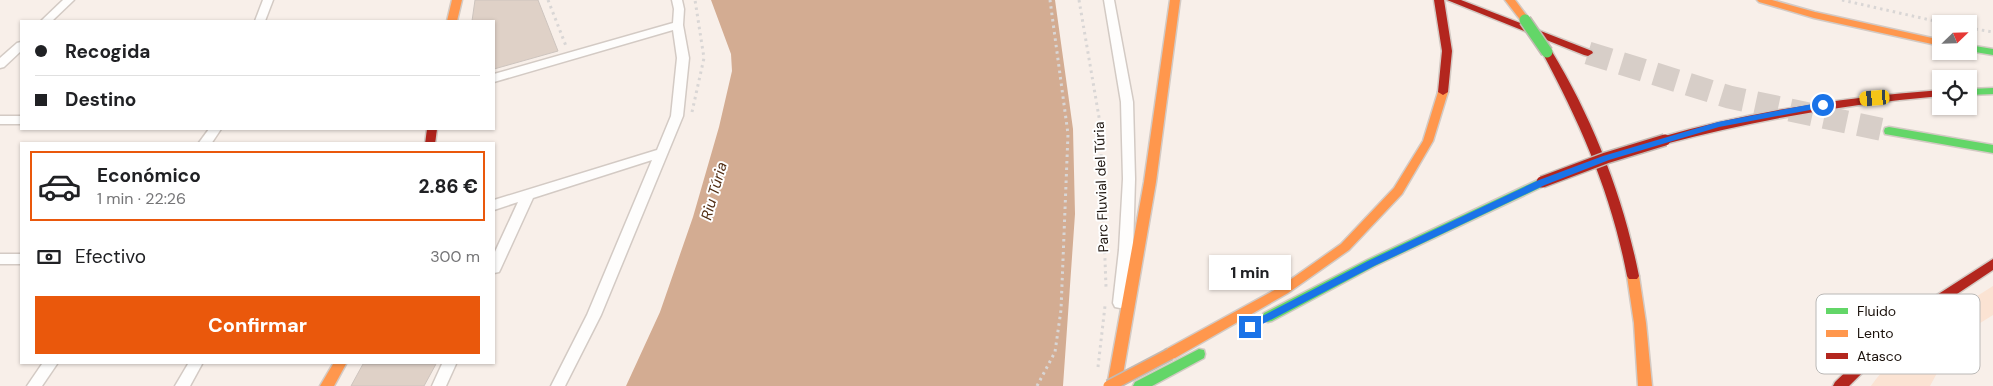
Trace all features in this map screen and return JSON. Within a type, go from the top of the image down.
[{"type":"main road","points":[[452,20],[457,0]]},
{"type":"main road","points":[[1111,386],[1150,182],[1175,0]]},
{"type":"main road","points":[[1452,0],[1588,53]]},
{"type":"main road","points":[[1510,0],[1547,52],[1593,142],[1613,194],[1632,265],[1643,345],[1645,386]]},
{"type":"main road","points":[[1762,0],[1814,15],[1932,41]]},
{"type":"main road","points":[[1111,386],[1284,290],[1345,247],[1398,191],[1428,142],[1443,96],[1447,51],[1441,4]]},
{"type":"main road","points":[[1978,50],[1993,52]]},
{"type":"main road","points":[[1977,92],[1993,91]]},
{"type":"main road","points":[[1258,322],[1371,264],[1542,182],[1606,158],[1665,140],[1770,114],[1858,99],[1932,94]]},
{"type":"main road","points":[[1889,132],[1993,149]]},
{"type":"main road","points":[[1947,294],[1993,264]]},
{"type":"main road","points":[[1140,386],[1208,349]]},
{"type":"main road","points":[[327,386],[340,364]]},
{"type":"main road","points":[[1840,386],[1852,374]]},
{"type":"street","points":[[47,20],[69,0]]},
{"type":"street","points":[[260,20],[268,0]]},
{"type":"street","points":[[558,386],[594,315],[677,116],[683,58],[678,25],[679,9],[677,0]]},
{"type":"street","points":[[1109,0],[1128,102],[1129,179],[1126,250],[1111,386]]},
{"type":"street","points":[[495,78],[678,25]]},
{"type":"street","points":[[0,64],[20,45]]},
{"type":"street","points":[[0,120],[20,120]]},
{"type":"street","points":[[205,142],[214,130]]},
{"type":"street","points":[[495,205],[662,153]]},
{"type":"street","points":[[495,266],[528,194]]},
{"type":"street","points":[[0,259],[20,259]]},
{"type":"street","points":[[34,386],[50,364]]},
{"type":"street","points":[[182,386],[195,364]]},
{"type":"street","points":[[439,386],[449,364]]},
{"type":"path","points":[[548,0],[570,56]]},
{"type":"path","points":[[1037,386],[1056,352],[1061,310],[1068,142],[1050,0]]},
{"type":"path","name":"Parc Fluvial del Túria","points":[[1079,0],[1100,123],[1104,200],[1104,268],[1107,294]]},
{"type":"path","points":[[1842,0],[1932,20]]},
{"type":"path","points":[[1978,30],[1993,32]]},
{"type":"path","points":[[1097,374],[1106,303]]},
{"type":"shaded area","points":[[1993,286],[1993,315],[1980,323],[1980,295]]},
{"type":"shaded area","points":[[1880,374],[1936,374],[1930,386],[1871,386]]},
{"type":"water","name":"Riu Túria","points":[[711,0],[1055,0],[1073,129],[1075,214],[1063,386],[626,386],[660,312],[693,217],[719,127],[732,71],[731,54]]},
{"type":"building","points":[[475,0],[538,0],[558,51],[495,69],[495,20],[472,20]]},
{"type":"building","points":[[363,364],[436,364],[424,386],[351,386]]},
{"type":"tunnel","points":[[1588,53],[1729,97],[1889,131]]},
{"type":"traffic: fast","points":[[1525,20],[1547,52]]},
{"type":"traffic: fast","points":[[1978,50],[1993,52]]},
{"type":"traffic: fast","points":[[1977,92],[1993,91]]},
{"type":"traffic: fast","points":[[1889,131],[1993,149]]},
{"type":"traffic: fast","points":[[1268,317],[1371,263],[1542,182]]},
{"type":"traffic: fast","points":[[1140,386],[1199,354]]},
{"type":"traffic: slow","points":[[452,20],[457,0]]},
{"type":"traffic: slow","points":[[1114,386],[1150,182],[1175,0]]},
{"type":"traffic: slow","points":[[1510,0],[1525,20]]},
{"type":"traffic: slow","points":[[1762,0],[1814,15],[1932,41]]},
{"type":"traffic: slow","points":[[1170,354],[1284,290],[1345,247],[1398,191],[1428,141],[1443,92]]},
{"type":"traffic: slow","points":[[1633,276],[1640,323],[1645,386]]},
{"type":"traffic: slow","points":[[1109,386],[1170,354]]},
{"type":"traffic: slow","points":[[327,386],[340,364]]},
{"type":"traffic: jam","points":[[1439,0],[1447,51],[1443,92]]},
{"type":"traffic: jam","points":[[1452,0],[1588,53]]},
{"type":"traffic: jam","points":[[1547,52],[1576,107],[1600,160],[1619,215],[1633,276]]},
{"type":"traffic: jam","points":[[1665,140],[1733,123],[1836,104],[1932,94]]},
{"type":"traffic: jam","points":[[430,142],[432,130]]},
{"type":"traffic: jam","points":[[1542,182],[1606,158],[1665,140]]},
{"type":"traffic: jam","points":[[1947,294],[1993,264]]},
{"type":"traffic: jam","points":[[1840,386],[1852,374]]},
{"type":"route","points":[[1250,327],[1316,291],[1542,182],[1606,158],[1718,125],[1823,105]]}]
